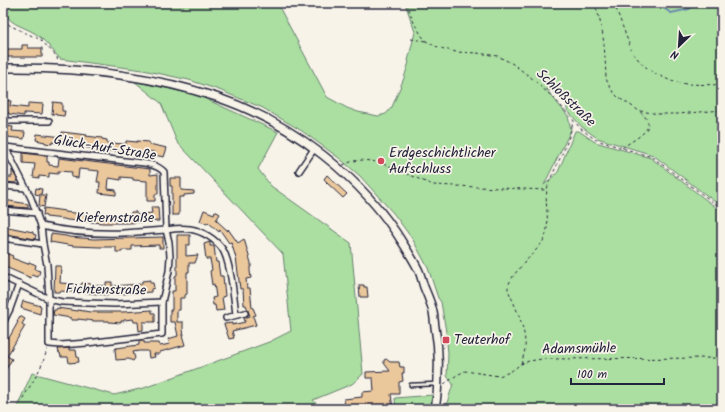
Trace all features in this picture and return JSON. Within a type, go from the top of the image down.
[{"type":"main road","points":[[3,68],[62,69],[101,72],[151,80],[183,87],[217,97],[267,119],[314,149],[340,169],[359,187],[396,231],[418,270],[432,310],[439,357],[441,384],[435,409]]},
{"type":"street","points":[[3,120],[49,121]]},
{"type":"street","points":[[4,145],[32,198],[41,226],[47,265],[49,344]]},
{"type":"street","name":"Glück-Auf-Straße","points":[[4,145],[134,162],[151,165],[160,168],[164,172],[166,230],[169,242],[170,257],[169,271],[162,302],[162,334],[87,343],[61,345],[49,344]]},
{"type":"street","points":[[299,171],[314,149]]},
{"type":"street","points":[[3,186],[26,188]]},
{"type":"street","points":[[3,210],[37,213]]},
{"type":"street","name":"Kiefernstraße","points":[[41,226],[71,231],[98,233],[190,229],[201,232],[218,244],[223,251],[229,269],[236,315]]},
{"type":"street","points":[[3,238],[43,244]]},
{"type":"street","name":"Fichtenstraße","points":[[3,277],[49,299],[62,302],[94,304],[162,302]]},
{"type":"street","points":[[3,324],[19,284]]},
{"type":"street","points":[[226,318],[245,313]]},
{"type":"lane","points":[[411,385],[441,384]]},
{"type":"path","points":[[407,3],[414,23],[426,41]]},
{"type":"path","points":[[594,3],[602,30],[608,86],[618,96],[639,111],[648,122],[646,130],[622,148]]},
{"type":"path","points":[[614,3],[632,52],[643,65],[654,73],[671,81],[686,84],[722,85]]},
{"type":"path","points":[[3,15],[5,22],[11,26],[42,40],[57,57],[58,64]]},
{"type":"path","name":"Schloßstraße","points":[[411,39],[426,41],[444,49],[498,56],[506,60],[521,69],[533,79],[541,88],[554,98],[581,129],[596,140],[652,157],[722,209]]},
{"type":"path","points":[[639,111],[659,114],[678,114],[722,110]]},
{"type":"path","points":[[521,364],[525,342],[522,325],[508,290],[508,286],[514,275],[543,242],[547,234],[547,190],[570,137],[573,120]]},
{"type":"path","points":[[340,169],[344,164],[353,160],[362,160],[381,163],[433,185],[547,190]]},
{"type":"path","points":[[17,409],[37,374],[46,355],[49,344]]},
{"type":"path","name":"Adamsmühle","points":[[441,384],[465,371],[498,376],[510,372],[528,360],[722,358]]},
{"type":"green space","points":[[3,3],[277,3],[327,97],[347,108],[378,116],[386,114],[392,107],[409,62],[415,32],[405,3],[722,3],[722,207],[653,155],[597,138],[582,127],[567,110],[567,96],[546,89],[568,116],[571,130],[544,185],[558,172],[575,131],[579,131],[595,142],[651,158],[722,212],[722,409],[445,409],[453,384],[447,376],[448,353],[441,302],[438,298],[428,268],[413,240],[394,214],[360,176],[339,158],[302,131],[263,108],[219,90],[189,80],[143,70],[60,59],[49,45],[41,38],[12,21],[5,11]]},
{"type":"green space","points":[[134,81],[197,95],[278,132],[258,169],[271,186],[351,243],[363,374],[352,384],[313,400],[322,409],[16,409],[32,373],[114,395],[144,388],[269,342],[291,331],[283,254],[177,142],[161,103]]},
{"type":"green space","points":[[433,395],[428,409],[396,409],[395,398]]},
{"type":"building","points":[[22,45],[28,45],[28,48],[42,48],[42,57],[3,57],[3,51],[8,51],[8,49],[22,49]]},
{"type":"building","points":[[3,100],[11,101],[10,106],[28,108],[28,103],[43,104],[42,114],[24,113],[24,116],[9,114],[3,111]]},
{"type":"building","points":[[53,102],[62,103],[62,111],[65,111],[64,116],[52,114]]},
{"type":"building","points":[[6,126],[13,127],[12,131],[25,132],[24,139],[8,137],[8,135],[6,135]]},
{"type":"building","points":[[62,132],[102,138],[107,140],[107,143],[126,144],[126,141],[149,142],[149,144],[167,148],[164,157],[154,155],[154,152],[144,151],[144,154],[100,151],[52,142],[52,144],[45,143],[36,140],[37,134],[62,137]]},
{"type":"building","points":[[23,153],[47,156],[47,162],[49,162],[49,165],[58,166],[59,158],[150,169],[150,175],[158,174],[158,194],[155,194],[155,201],[147,201],[147,181],[121,177],[121,180],[109,178],[108,189],[116,190],[116,195],[99,193],[100,182],[97,182],[99,171],[79,169],[78,178],[71,177],[72,172],[58,171],[58,174],[49,173],[49,177],[33,177],[35,164],[23,163]]},
{"type":"building","points":[[12,170],[17,179],[16,183],[3,182],[3,177],[12,177]]},
{"type":"building","points":[[327,175],[347,194],[343,198],[326,182],[324,179]]},
{"type":"building","points":[[170,178],[181,178],[181,190],[194,191],[194,194],[179,197],[179,215],[172,215],[172,186],[170,186]]},
{"type":"building","points":[[36,188],[42,189],[41,195],[46,195],[44,207],[39,206],[40,195],[35,194]]},
{"type":"building","points":[[4,200],[28,204],[28,208],[3,206]]},
{"type":"building","points":[[151,207],[158,207],[159,221],[103,223],[67,220],[46,217],[43,215],[44,208],[65,212],[110,216],[131,215],[131,212],[136,212],[136,215],[152,213]]},
{"type":"building","points":[[204,210],[214,214],[215,211],[220,214],[216,220],[228,231],[228,229],[238,243],[244,239],[251,263],[251,278],[246,279],[247,288],[250,288],[252,308],[256,315],[253,316],[256,325],[232,331],[234,338],[229,339],[224,324],[232,323],[232,325],[245,322],[244,318],[250,316],[246,305],[244,305],[243,289],[240,289],[236,257],[231,242],[229,243],[220,230],[219,232],[208,222],[207,224],[200,221]]},
{"type":"building","points":[[3,226],[33,232],[33,234],[36,235],[35,239],[3,233]]},
{"type":"building","points":[[51,234],[94,239],[163,237],[163,248],[159,248],[159,245],[132,246],[132,250],[122,250],[122,252],[116,252],[116,247],[74,246],[50,242]]},
{"type":"building","points":[[177,235],[190,235],[190,245],[186,245],[186,256],[198,255],[195,263],[189,263],[189,272],[187,272],[187,294],[185,295],[185,298],[180,298],[180,310],[177,310],[177,322],[183,322],[184,335],[182,335],[185,345],[160,352],[160,354],[154,354],[155,357],[149,358],[148,351],[139,351],[133,352],[135,358],[133,361],[129,359],[116,360],[116,348],[139,345],[139,341],[144,341],[144,343],[159,343],[160,346],[170,344],[168,339],[178,336],[175,322],[170,322],[170,310],[172,310],[172,291],[175,291],[175,276],[177,275]]},
{"type":"building","points":[[210,242],[210,246],[214,246],[220,276],[223,276],[225,296],[222,297],[224,310],[216,311],[215,305],[213,305],[212,298],[216,297],[214,284],[212,285],[210,259],[206,259],[204,244]]},
{"type":"building","points":[[5,254],[13,256],[12,258],[28,264],[29,262],[36,265],[35,269],[40,271],[38,277],[32,275],[31,278],[3,266],[3,256]]},
{"type":"building","points":[[55,266],[61,266],[60,283],[74,284],[73,292],[54,292]]},
{"type":"building","points":[[150,280],[150,283],[153,283],[154,288],[151,289],[151,292],[106,295],[80,292],[82,283],[106,286],[106,282],[112,282],[112,286],[142,284],[142,281]]},
{"type":"building","points":[[359,285],[364,285],[364,287],[367,287],[368,297],[360,297]]},
{"type":"building","points":[[23,301],[41,306],[40,314],[21,308]]},
{"type":"building","points":[[57,308],[90,312],[152,310],[152,313],[155,313],[155,322],[143,322],[143,330],[139,331],[138,322],[134,322],[133,319],[121,321],[121,323],[78,319],[71,320],[71,318],[53,315],[54,310]]},
{"type":"building","points":[[20,316],[25,319],[22,324],[25,326],[7,356],[12,359],[3,374],[3,345],[7,337],[9,338]]},
{"type":"building","points":[[69,348],[69,350],[76,350],[79,362],[69,363],[68,357],[61,357],[58,349]]},
{"type":"building","points":[[386,359],[390,362],[399,362],[400,367],[404,367],[404,373],[402,373],[403,381],[399,382],[399,394],[391,394],[393,409],[382,409],[382,405],[371,406],[372,409],[345,409],[344,399],[362,397],[362,392],[374,391],[373,378],[366,378],[366,372],[390,371],[384,363],[384,360]]},
{"type":"waterway","points":[[661,3],[662,7],[671,13],[689,9],[698,3]]},
{"type":"place","name":"Erdgeschichtlicher Aufschluss","points":[[381,161]]},
{"type":"place","name":"Teuterhof","points":[[446,340]]}]
